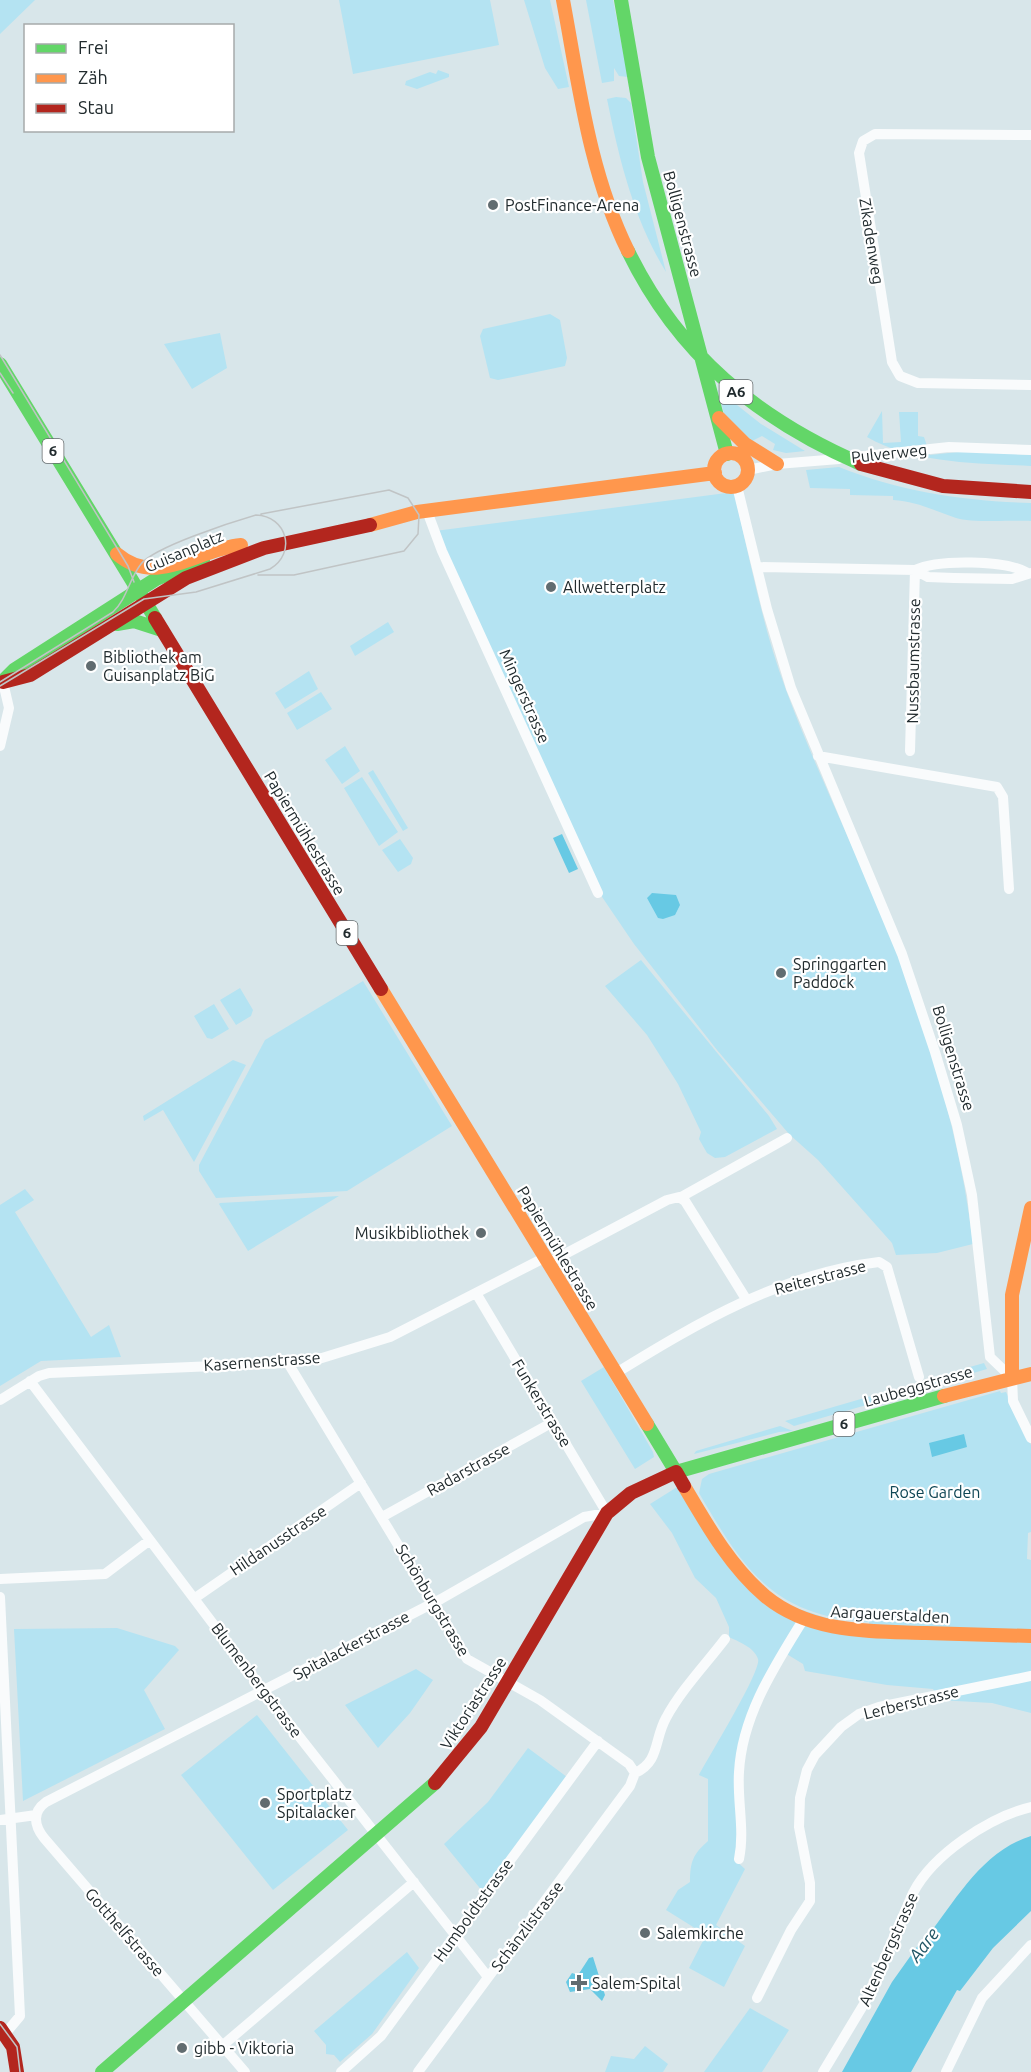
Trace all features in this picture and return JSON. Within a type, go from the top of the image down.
[{"type":"main road","name":"A6","points":[[563,0],[594,155],[616,228],[652,296],[696,355],[734,390],[768,416],[837,455],[889,474],[937,485],[1031,492]]},
{"type":"main road","name":"A6","points":[[576,0],[604,143],[628,222],[663,288],[707,345],[762,395],[802,422],[844,443],[894,460],[939,471],[1031,479]]},
{"type":"main road","name":"Bolligenstrasse","points":[[621,0],[648,157],[727,454]]},
{"type":"main road","name":"Papiermühlestrasse","points":[[0,364],[676,1472]]},
{"type":"main road","points":[[716,415],[745,444],[777,464]]},
{"type":"main road","points":[[727,454],[741,456],[748,470],[744,481],[737,486],[722,484],[715,473],[718,460],[727,454]]},
{"type":"main road","points":[[117,555],[130,566],[154,570],[226,545],[243,548],[295,539],[388,521],[422,511],[569,490],[715,473]]},
{"type":"main road","name":"Guisanplatz","points":[[2,682],[14,670],[138,590],[172,571],[243,548]]},
{"type":"main road","name":"Guisanplatz","points":[[95,635],[186,578],[243,548]]},
{"type":"main road","points":[[2,682],[30,675],[117,624],[131,621],[162,630]]},
{"type":"main road","points":[[1012,1378],[1012,1295],[1031,1208]]},
{"type":"main road","name":"Laubeggstrasse","points":[[676,1472],[1031,1374]]},
{"type":"main road","name":"Viktoriastrasse","points":[[102,2072],[378,1836],[449,1768],[474,1737],[607,1513],[640,1487],[676,1472]]},
{"type":"main road","name":"Aargauerstalden","points":[[676,1472],[738,1571],[765,1597],[803,1620],[829,1628],[855,1631],[1031,1636]]},
{"type":"main road","points":[[3,2031],[15,2051],[16,2072]]},
{"type":"street","name":"Zikadenweg","points":[[1031,135],[876,134],[863,141],[859,153],[886,337],[896,371],[905,379],[918,383],[1031,385]]},
{"type":"street","name":"Pulverweg","points":[[748,470],[777,464],[967,447],[1031,450]]},
{"type":"street","name":"Bolligenstrasse","points":[[737,486],[778,651],[818,756],[902,954],[935,1052],[957,1125],[972,1195],[990,1357],[1012,1378]]},
{"type":"street","name":"Mingerstrasse","points":[[422,511],[598,893]]},
{"type":"street","name":"Nussbaumstrasse","points":[[757,567],[915,570],[928,577],[942,578],[1012,579],[1030,573]]},
{"type":"street","name":"Nussbaumstrasse","points":[[910,751],[915,570]]},
{"type":"street","points":[[0,746],[9,708],[2,682]]},
{"type":"street","points":[[818,756],[999,788],[1003,797],[1009,889]]},
{"type":"street","points":[[546,1261],[669,1199],[681,1197],[787,1138]]},
{"type":"street","points":[[681,1197],[746,1299]]},
{"type":"street","name":"Kasernenstrasse","points":[[0,1400],[41,1374],[53,1372],[288,1363],[322,1358],[383,1341],[476,1293],[546,1261]]},
{"type":"street","name":"Reiterstrasse","points":[[616,1373],[694,1326],[746,1299],[812,1276],[876,1262],[884,1263],[891,1279],[919,1377]]},
{"type":"street","name":"Funkerstrasse","points":[[476,1293],[607,1513]]},
{"type":"street","name":"Schönburgstrasse","points":[[288,1363],[467,1659],[540,1700],[629,1764],[634,1776]]},
{"type":"street","points":[[1012,1378],[1013,1401],[1031,1438]]},
{"type":"street","name":"Blumenbergstrasse","points":[[30,1381],[264,1690],[488,1977]]},
{"type":"street","name":"Radarstrasse","points":[[382,1517],[554,1422]]},
{"type":"street","name":"Hildanusstrasse","points":[[195,1598],[361,1483]]},
{"type":"street","name":"Spitalackerstrasse","points":[[36,1815],[46,1802],[434,1602],[584,1518],[607,1513]]},
{"type":"street","points":[[0,1580],[106,1573],[150,1540]]},
{"type":"street","points":[[0,1597],[5,1819],[20,2016],[3,2031]]},
{"type":"street","points":[[739,1859],[742,1834],[739,1768],[748,1728],[770,1673],[803,1620]]},
{"type":"street","name":"Schänzlistrasse","points":[[418,2072],[634,1776],[650,1763],[657,1750],[666,1717],[725,1639]]},
{"type":"street","name":"Lerberstrasse","points":[[757,1998],[791,1930],[810,1901],[799,1807],[807,1770],[819,1750],[847,1722],[871,1709],[1031,1676]]},
{"type":"street","name":"Humboldtstrasse","points":[[342,2072],[381,2036],[598,1742]]},
{"type":"street","name":"Altenbergstrasse","points":[[823,2072],[867,1999],[914,1893],[923,1878],[966,1838],[1008,1813],[1031,1807]]},
{"type":"street","points":[[5,1819],[36,1815]]},
{"type":"street","name":"Gotthelfstrasse","points":[[36,1815],[37,1827],[44,1838],[245,2072]]},
{"type":"street","points":[[222,2046],[414,1882]]},
{"type":"street","points":[[946,2072],[982,1998],[1031,1945]]},
{"type":"green space","points":[[0,0],[35,0],[0,34]]},
{"type":"green space","points":[[339,0],[490,0],[499,45],[353,74]]},
{"type":"green space","points":[[524,0],[550,0],[569,87],[558,89],[545,68]]},
{"type":"green space","points":[[586,0],[613,0],[628,77],[619,76],[614,68],[614,81],[602,83]]},
{"type":"green space","points":[[438,70],[449,74],[449,77],[417,89],[405,85],[406,81],[430,72],[436,74]]},
{"type":"green space","points":[[626,98],[631,103],[643,182],[666,272],[645,231],[629,188],[607,99]]},
{"type":"green space","points":[[550,314],[560,320],[567,358],[565,366],[498,380],[490,378],[480,336],[483,329]]},
{"type":"green space","points":[[220,333],[227,368],[192,389],[164,344]]},
{"type":"green space","points":[[718,390],[761,424],[805,451],[786,453],[773,450],[775,444],[762,436],[752,441],[724,414]]},
{"type":"green space","points":[[882,411],[883,443],[901,442],[899,412],[918,412],[918,436],[924,437],[930,455],[968,451],[1031,455],[1031,466],[947,461],[885,446],[867,437]]},
{"type":"green space","points":[[839,467],[886,483],[933,494],[1031,503],[1031,521],[963,520],[918,504],[893,500],[893,496],[850,495],[850,489],[810,488],[806,470]]},
{"type":"green space","name":"Springgarten Paddock","points":[[734,492],[763,617],[786,690],[884,920],[927,1039],[960,1161],[973,1244],[937,1253],[896,1255],[892,1243],[818,1160],[789,1134],[717,1050],[634,944],[598,891],[435,531]]},
{"type":"green space","points":[[388,622],[394,632],[355,656],[350,646]]},
{"type":"green space","points":[[309,671],[318,689],[285,709],[275,693]]},
{"type":"green space","points":[[321,692],[332,709],[297,730],[287,713]]},
{"type":"green space","points":[[345,746],[360,771],[342,784],[325,760]]},
{"type":"green space","points":[[373,770],[408,828],[403,831],[368,773]]},
{"type":"green space","points":[[362,777],[398,832],[379,846],[344,788]]},
{"type":"green space","points":[[400,839],[413,858],[411,864],[398,872],[382,850]]},
{"type":"green space","points":[[641,960],[769,1116],[777,1129],[725,1157],[715,1158],[707,1153],[699,1139],[701,1132],[678,1084],[647,1035],[605,986]]},
{"type":"green space","points":[[363,981],[452,1126],[347,1191],[216,1198],[199,1171],[199,1165],[265,1040]]},
{"type":"green space","points":[[240,988],[253,1010],[251,1016],[236,1025],[220,1000]]},
{"type":"green space","points":[[214,1004],[229,1029],[212,1039],[207,1038],[194,1016]]},
{"type":"green space","points":[[233,1060],[246,1065],[194,1162],[163,1110],[144,1121],[143,1116]]},
{"type":"green space","points":[[25,1189],[34,1200],[15,1212],[91,1337],[109,1325],[121,1357],[41,1361],[0,1386],[0,1205]]},
{"type":"green space","points":[[339,1196],[248,1251],[219,1204],[220,1203]]},
{"type":"green space","points":[[984,1363],[987,1369],[933,1385],[931,1378]]},
{"type":"green space","points":[[604,1367],[653,1452],[654,1457],[635,1469],[581,1381]]},
{"type":"green space","points":[[892,1390],[894,1397],[794,1426],[785,1421]]},
{"type":"green space","name":"Rose Garden","points":[[1000,1391],[1001,1393],[1006,1392],[1031,1445],[1031,1532],[1028,1533],[1027,1559],[1031,1560],[1031,1713],[992,1703],[939,1700],[933,1689],[887,1685],[805,1671],[803,1664],[780,1650],[748,1715],[735,1860],[745,1869],[716,1925],[745,1946],[724,1987],[689,1968],[706,1935],[666,1910],[678,1890],[690,1882],[693,1859],[708,1841],[708,1779],[699,1775],[752,1679],[758,1659],[750,1648],[729,1637],[729,1627],[716,1598],[695,1578],[672,1533],[650,1504],[682,1484],[765,1598],[870,1632],[869,1622],[836,1618],[808,1610],[785,1599],[765,1584],[747,1566],[715,1520],[699,1493],[702,1479],[709,1474]]},
{"type":"green space","points":[[780,1426],[793,1431],[779,1432],[694,1454],[696,1451]]},
{"type":"green space","points":[[117,1628],[175,1646],[179,1650],[144,1690],[165,1729],[23,1801],[14,1629]]},
{"type":"green space","points":[[416,1669],[433,1680],[410,1713],[378,1748],[345,1705]]},
{"type":"green space","name":"Sportplatz Spitalacker","points":[[257,1715],[348,1830],[273,1890],[181,1775]]},
{"type":"green space","points":[[528,1748],[567,1777],[483,1892],[444,1844],[488,1802]]},
{"type":"green space","points":[[407,1952],[419,1968],[372,2034],[340,2062],[334,2055],[326,2054],[326,2045],[314,2031]]},
{"type":"green space","points":[[750,2008],[789,2030],[762,2072],[704,2072]]},
{"type":"green space","points":[[645,2046],[668,2064],[663,2072],[605,2072],[611,2056],[634,2059]]},
{"type":"water","points":[[562,834],[578,869],[569,873],[553,838]]},
{"type":"water","points":[[652,893],[676,895],[680,905],[675,915],[663,919],[658,918],[647,898]]},
{"type":"water","points":[[964,1434],[967,1447],[932,1457],[929,1443]]},
{"type":"water","name":"Aare","points":[[1031,1836],[1031,1911],[993,1948],[960,1991],[957,1990],[911,2072],[842,2072],[892,1982],[924,1937],[927,1937],[984,1865],[1014,1843]]},
{"type":"water","points":[[593,1957],[605,1995],[602,2001],[590,1989],[570,1992],[566,1982],[572,1973],[578,1975],[589,1958]]},
{"type":"tram line","points":[[0,355],[128,566],[134,582]]},
{"type":"tram line","points":[[0,373],[13,393]]},
{"type":"tram line","points":[[258,575],[294,575],[404,551],[418,534],[419,515],[408,498],[389,490],[261,514]]},
{"type":"tram line","points":[[0,682],[113,612],[122,601],[141,564],[161,550],[256,515],[267,517],[281,528],[285,536],[284,554],[270,569],[196,592],[144,599],[0,686]]},
{"type":"tram line","points":[[0,2024],[17,2047],[20,2072]]},
{"type":"traffic: fast","points":[[621,0],[648,157],[727,454]]},
{"type":"traffic: fast","points":[[628,251],[648,288],[671,321],[696,352],[724,379],[755,404],[788,426],[861,464]]},
{"type":"traffic: fast","points":[[0,364],[155,618]]},
{"type":"traffic: fast","points":[[5,679],[14,670],[156,579],[203,560]]},
{"type":"traffic: fast","points":[[117,624],[134,621],[162,630]]},
{"type":"traffic: fast","points":[[647,1424],[676,1472],[944,1396]]},
{"type":"traffic: fast","points":[[102,2072],[435,1783]]},
{"type":"traffic: slow","points":[[563,0],[580,96],[595,159],[615,221],[628,251]]},
{"type":"traffic: slow","points":[[719,418],[745,444],[777,464]]},
{"type":"traffic: slow","points":[[731,453],[743,458],[748,470],[743,482],[731,487],[719,482],[714,470],[719,458],[731,453]]},
{"type":"traffic: slow","points":[[370,525],[417,512],[715,473]]},
{"type":"traffic: slow","points":[[117,554],[132,564],[147,568],[162,567],[241,545]]},
{"type":"traffic: slow","points":[[381,989],[647,1424]]},
{"type":"traffic: slow","points":[[1012,1378],[1012,1295],[1031,1208]]},
{"type":"traffic: slow","points":[[944,1396],[1031,1374]]},
{"type":"traffic: slow","points":[[684,1486],[720,1544],[741,1572],[765,1596],[802,1618],[842,1628],[884,1632],[1031,1636]]},
{"type":"traffic: jam","points":[[861,464],[943,486],[1031,492]]},
{"type":"traffic: jam","points":[[3,682],[30,675],[186,578],[264,548],[370,525]]},
{"type":"traffic: jam","points":[[155,618],[381,989]]},
{"type":"traffic: jam","points":[[435,1783],[481,1727],[607,1513],[631,1493],[676,1472],[684,1486]]},
{"type":"traffic: jam","points":[[0,2028],[13,2047],[17,2072]]},
{"type":"place","name":"PostFinance-Arena","points":[[493,205]]},
{"type":"place","name":"Allwetterplatz","points":[[551,587]]},
{"type":"place","name":"Bibliothek am Guisanplatz BiG","points":[[91,666]]},
{"type":"place","name":"Springgarten Paddock","points":[[781,973]]},
{"type":"place","name":"Musikbibliothek","points":[[481,1233]]},
{"type":"place","name":"Sportplatz Spitalacker","points":[[265,1803]]},
{"type":"place","name":"Salemkirche","points":[[645,1933]]},
{"type":"place","name":"Salem-Spital","points":[[579,1983]]},
{"type":"place","name":"gibb - Viktoria","points":[[182,2048]]}]
